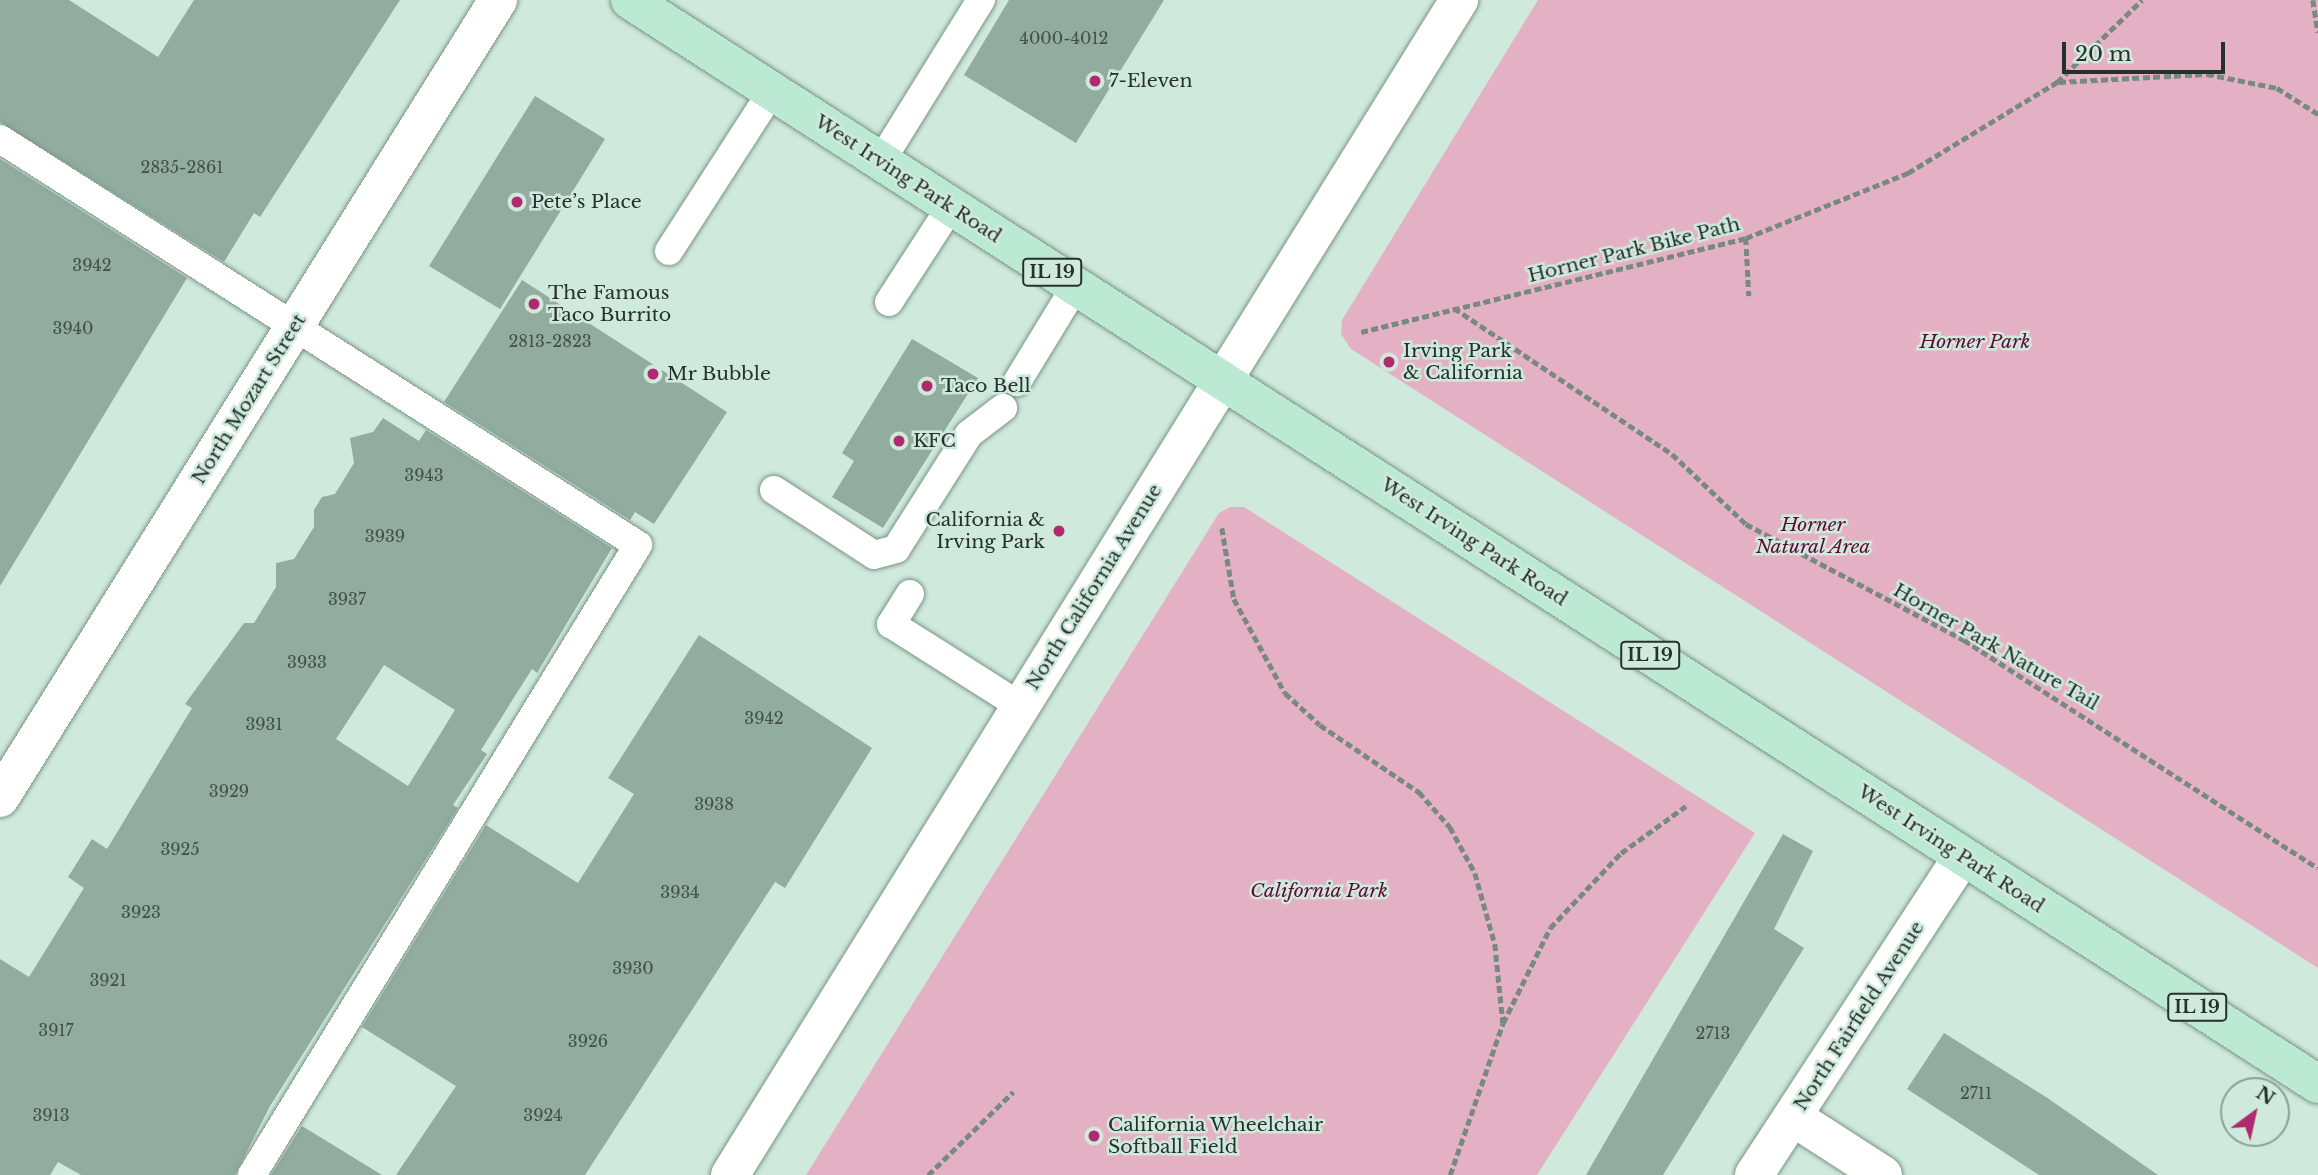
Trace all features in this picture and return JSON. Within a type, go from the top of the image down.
[{"type":"main road","name":"West Irving Park Road","points":[[630,0],[2318,1084]]},
{"type":"street","name":"North Mozart Street","points":[[0,798],[498,0]]},
{"type":"street","name":"North California Avenue","points":[[730,1175],[1459,0]]},
{"type":"street","name":"North Fairfield Avenue","points":[[1754,1175],[1963,856]]},
{"type":"street","points":[[1793,1117],[1883,1175]]},
{"type":"lane","points":[[881,161],[981,0]]},
{"type":"lane","points":[[669,251],[772,91]]},
{"type":"lane","points":[[0,139],[638,545],[252,1175]]},
{"type":"lane","points":[[889,302],[951,206]]},
{"type":"lane","points":[[1017,382],[1075,287]]},
{"type":"lane","points":[[774,490],[874,555],[896,550],[969,434],[1003,408]]},
{"type":"lane","points":[[910,594],[891,624],[1020,706]]},
{"type":"path","name":"Horner Park Bike Path","points":[[1361,332],[1746,238],[1908,173],[2057,82],[2142,0]]},
{"type":"path","points":[[2313,0],[2318,33]]},
{"type":"path","points":[[2057,82],[2207,74],[2277,88],[2318,114]]},
{"type":"path","points":[[1746,238],[1749,296]]},
{"type":"path","name":"Horner Park Nature Tail","points":[[1454,308],[1672,454],[1746,524],[1964,640],[2318,868]]},
{"type":"path","points":[[1222,528],[1234,599],[1285,693],[1320,726],[1419,792],[1450,827],[1475,873],[1495,944],[1503,1023]]},
{"type":"path","points":[[1450,1175],[1503,1023],[1550,928],[1621,853],[1686,806]]},
{"type":"path","points":[[928,1175],[1013,1092]]},
{"type":"green space","name":"Horner Park","points":[[1538,0],[2318,0],[2318,968],[1351,349],[1341,334],[1342,320]]},
{"type":"green space","name":"California Park","points":[[1230,507],[1244,507],[1755,833],[1537,1175],[806,1175],[1219,513]]},
{"type":"building","points":[[0,0],[69,0],[158,57],[194,0],[400,0],[260,217],[254,213],[224,262],[0,122]]},
{"type":"building","points":[[1009,0],[1164,0],[1076,143],[964,75]]},
{"type":"building","name":"Pete’s Place","points":[[535,96],[605,139],[500,309],[429,266]]},
{"type":"building","points":[[0,159],[187,278],[0,586]]},
{"type":"building","points":[[522,280],[727,412],[654,524],[635,512],[630,520],[444,402]]},
{"type":"building","points":[[912,339],[978,378],[883,528],[832,497],[854,461],[842,453]]},
{"type":"building","points":[[383,418],[419,441],[426,430],[612,548],[537,673],[532,669],[481,750],[487,754],[453,805],[458,808],[270,1106],[235,1175],[81,1175],[58,1162],[50,1175],[0,1175],[0,959],[29,977],[84,888],[68,877],[92,839],[107,849],[192,708],[185,704],[244,623],[254,623],[276,587],[276,563],[294,559],[314,527],[314,510],[322,497],[335,494],[354,463],[350,438],[373,432]],"holes":[[[384,665],[455,710],[408,786],[336,739]]]},
{"type":"building","points":[[699,635],[872,748],[785,888],[775,882],[585,1175],[396,1175],[456,1086],[362,1027],[486,825],[578,883],[634,794],[608,778]]},
{"type":"building","points":[[1783,834],[1813,851],[1774,929],[1804,948],[1663,1175],[1586,1175]]},
{"type":"building","points":[[1944,1033],[2046,1097],[2158,1175],[2039,1175],[1907,1089]]},
{"type":"building","points":[[302,1126],[382,1175],[271,1175]]},
{"type":"place","name":"7-Eleven","points":[[1095,81]]},
{"type":"place","name":"Pete’s Place","points":[[517,202]]},
{"type":"place","name":"The Famous Taco Burrito","points":[[534,304]]},
{"type":"place","name":"Irving Park & California","points":[[1389,362]]},
{"type":"place","name":"Mr Bubble","points":[[653,374]]},
{"type":"place","name":"Taco Bell","points":[[927,386]]},
{"type":"place","name":"KFC","points":[[899,441]]},
{"type":"place","name":"California & Irving Park","points":[[1059,531]]},
{"type":"place","name":"California Wheelchair Softball Field","points":[[1094,1136]]},
{"type":"park label","name":"Horner Natural Area","points":[[1813,536]]}]
